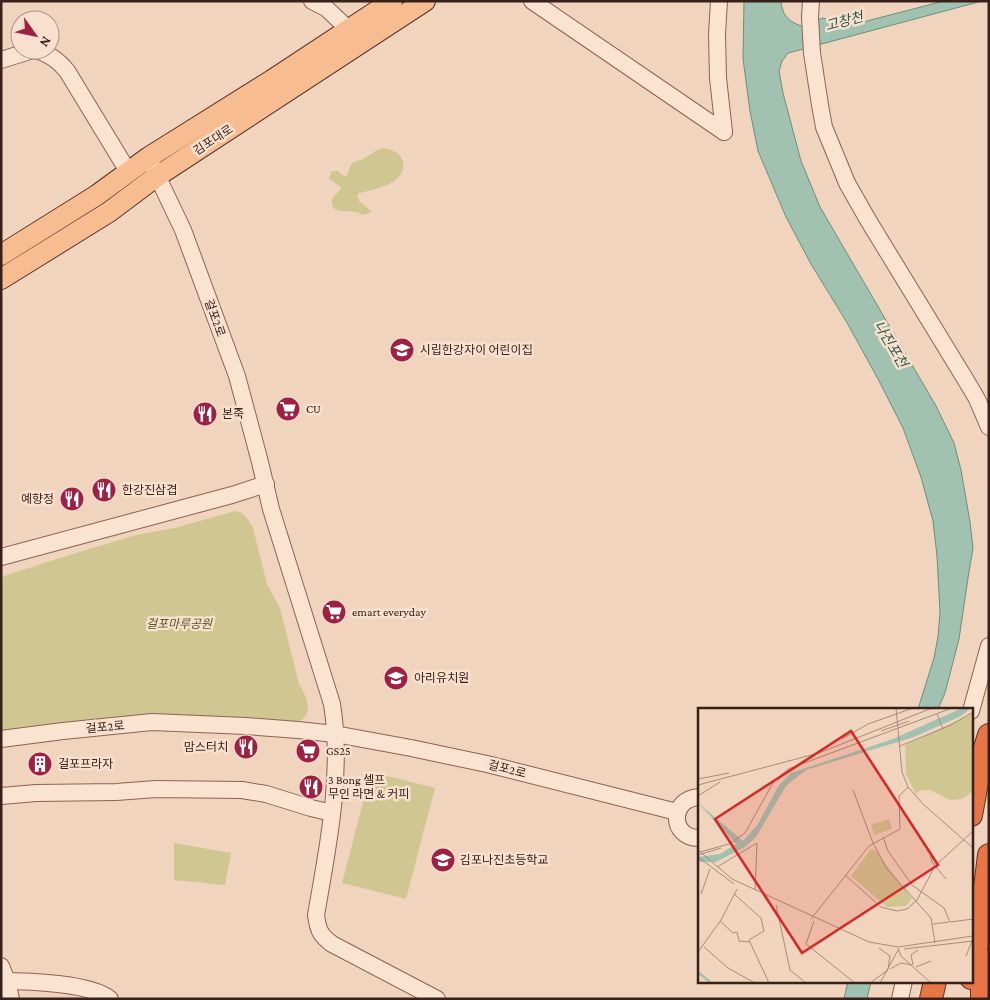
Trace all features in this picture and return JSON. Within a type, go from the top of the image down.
[{"type":"highway","points":[[972,810],[981,761],[989,735]]},
{"type":"highway","points":[[972,974],[980,929],[989,855]]},
{"type":"highway","points":[[980,929],[982,999]]},
{"type":"highway","points":[[931,999],[935,982]]},
{"type":"highway","points":[[945,999],[948,982]]},
{"type":"highway","points":[[968,999],[971,982]]},
{"type":"main road","name":"김포대로","points":[[1,255],[97,195],[141,163],[392,1]]},
{"type":"main road","name":"김포대로","points":[[1,279],[109,212],[155,178],[425,1]]},
{"type":"street","points":[[312,1],[326,8],[343,24]]},
{"type":"street","points":[[532,1],[724,132],[718,69],[717,34],[719,1]]},
{"type":"street","points":[[811,9],[812,53],[824,127],[847,183],[977,399],[989,427]]},
{"type":"street","points":[[57,60],[141,163]]},
{"type":"street","name":"걸포2로","points":[[141,163],[155,178],[173,221],[230,375],[253,465],[261,485],[263,512],[296,609],[332,734],[329,812]]},
{"type":"street","points":[[1,557],[232,495],[261,485]]},
{"type":"street","points":[[972,708],[989,646]]},
{"type":"street","name":"걸포2로","points":[[1,739],[152,722],[246,726],[332,734],[487,764],[677,812]]},
{"type":"street","points":[[1,796],[156,789],[242,790],[266,794],[329,812]]},
{"type":"street","points":[[698,797],[692,797],[680,805],[676,818],[680,829],[690,837],[698,838]]},
{"type":"street","points":[[329,812],[309,926],[312,936],[320,946],[420,999]]},
{"type":"street","points":[[329,812],[316,915],[318,928],[323,937],[350,954],[437,999]]},
{"type":"street","points":[[11,999],[3,976],[74,986],[94,991],[110,999]]},
{"type":"street","points":[[900,999],[904,982]]},
{"type":"green space","points":[[382,148],[396,152],[402,159],[403,167],[401,174],[396,180],[381,187],[357,194],[359,201],[372,212],[363,215],[356,212],[340,211],[334,208],[332,201],[341,188],[329,178],[332,171],[338,171],[347,176],[353,163]]},
{"type":"green space","name":"걸포마루공원","points":[[235,511],[242,513],[253,528],[267,584],[280,608],[299,684],[308,706],[305,716],[301,720],[295,724],[1,732],[1,577],[136,535],[175,528]]},
{"type":"green space","points":[[371,772],[435,788],[406,899],[342,883]]},
{"type":"green space","points":[[174,843],[231,853],[225,885],[174,880]]},
{"type":"water","name":"나진포천","points":[[744,1],[781,1],[784,14],[796,24],[801,26],[823,18],[835,22],[836,29],[944,1],[982,1],[788,53],[782,61],[779,71],[801,161],[820,207],[936,406],[954,443],[961,470],[973,548],[959,639],[945,693],[938,708],[918,708],[934,658],[940,612],[933,521],[921,477],[903,428],[878,379],[786,217],[758,151],[743,59]]},
{"type":"water","points":[[848,982],[871,982],[867,999],[844,999]]},
{"type":"place","name":"시립한강자이 어린이집","points":[[402,350]]},
{"type":"place","name":"CU","points":[[288,409]]},
{"type":"place","name":"본죽","points":[[205,414]]},
{"type":"place","name":"한강진삼겹","points":[[104,490]]},
{"type":"place","name":"예향정","points":[[72,499]]},
{"type":"place","name":"emart everyday","points":[[334,612]]},
{"type":"place","name":"아리유치원","points":[[396,678]]},
{"type":"place","name":"맘스터치","points":[[246,747]]},
{"type":"place","name":"GS25","points":[[308,751]]},
{"type":"place","name":"걸포프라자","points":[[40,764]]},
{"type":"place","name":"3 Bong 셀프 무인 라면 & 커피","points":[[311,787]]},
{"type":"place","name":"김포나진초등학교","points":[[443,860]]},
{"type":"water label","name":"고창천","points":[[844,21]]}]
